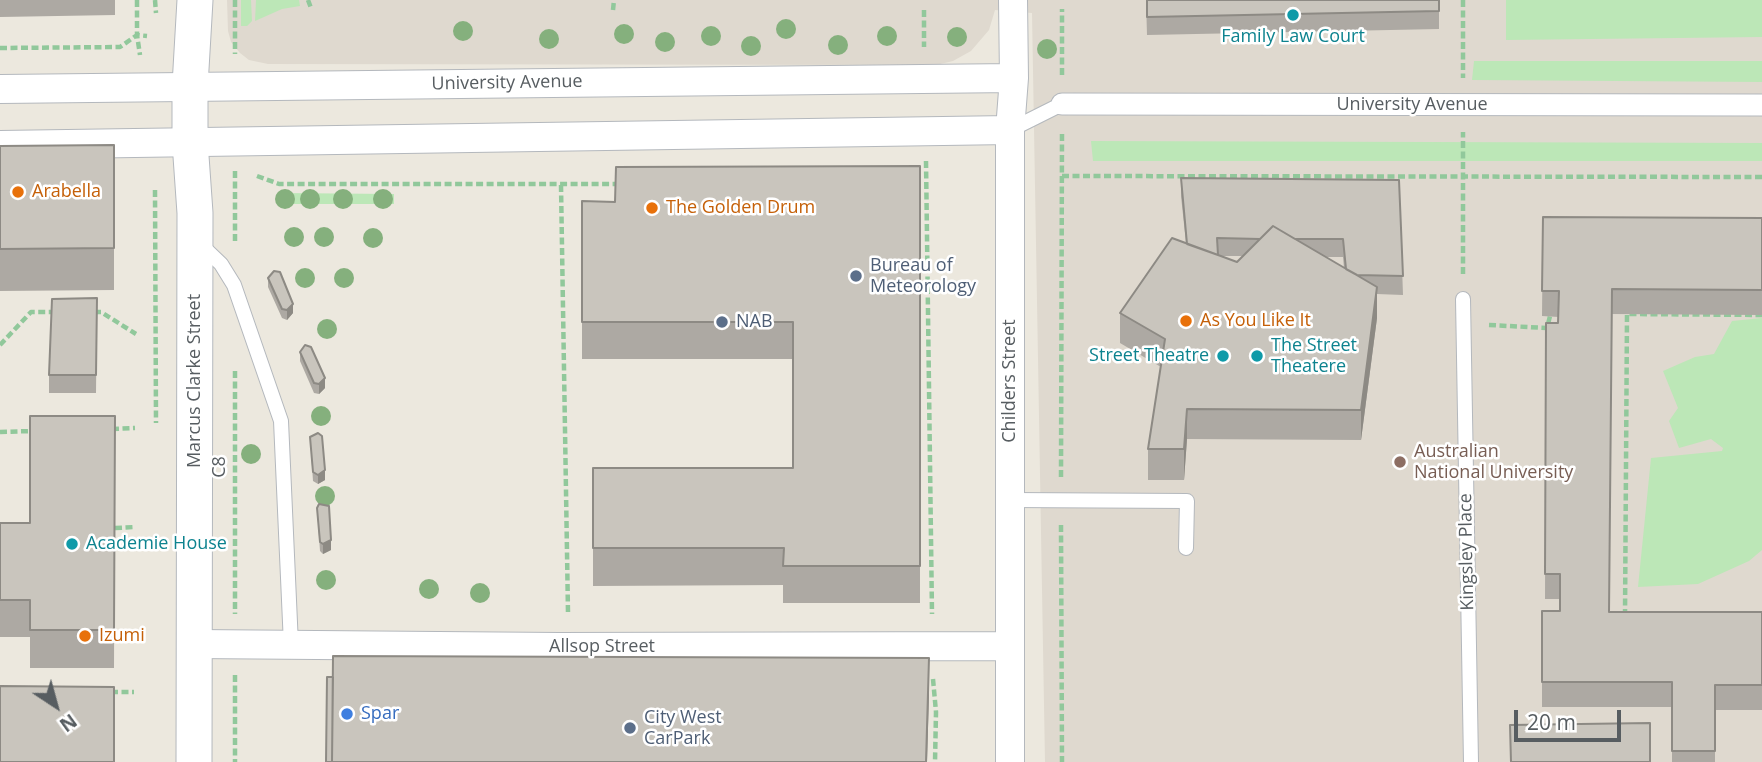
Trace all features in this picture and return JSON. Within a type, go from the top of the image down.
[{"type":"street","name":"Marcus Clarke Street","points":[[194,762],[195,192],[190,142],[190,86],[195,0]]},
{"type":"street","name":"Childers Street","points":[[1010,762],[1010,130],[1014,78],[1013,0]]},
{"type":"street","name":"University Avenue","points":[[0,89],[1014,78]]},
{"type":"street","name":"University Avenue","points":[[1062,104],[1762,105]]},
{"type":"street","points":[[0,145],[1010,130]]},
{"type":"street","name":"Allsop Street","points":[[195,644],[561,653],[1009,646]]},
{"type":"lane","points":[[1010,130],[1062,104]]},
{"type":"lane","points":[[195,240],[221,264],[234,285],[281,421],[291,645]]},
{"type":"lane","name":"Kingsley Place","points":[[1463,299],[1471,762]]},
{"type":"lane","points":[[1010,500],[1186,501],[1186,548]]},
{"type":"path","points":[[137,0],[137,35],[141,58]]},
{"type":"path","points":[[235,0],[235,35]]},
{"type":"path","points":[[308,0],[311,8]]},
{"type":"path","points":[[613,10],[614,0]]},
{"type":"path","points":[[1463,0],[1463,299]]},
{"type":"path","points":[[1062,9],[1062,762]]},
{"type":"path","points":[[924,10],[924,79]]},
{"type":"path","points":[[0,48],[120,47],[137,35],[147,36]]},
{"type":"path","points":[[925,131],[935,762]]},
{"type":"path","points":[[249,173],[279,184],[628,184]]},
{"type":"path","points":[[1062,176],[1762,177]]},
{"type":"path","points":[[235,178],[235,233]]},
{"type":"path","points":[[561,185],[568,613]]},
{"type":"path","points":[[0,345],[31,313],[59,312]]},
{"type":"path","points":[[87,312],[101,312],[136,334]]},
{"type":"path","points":[[1625,624],[1627,314],[1762,315]]},
{"type":"path","points":[[1464,324],[1547,328],[1550,316]]},
{"type":"path","name":"C8","points":[[235,367],[235,592]]},
{"type":"path","points":[[111,429],[135,428]]},
{"type":"path","points":[[0,432],[37,431]]},
{"type":"path","points":[[115,527],[135,527]]},
{"type":"path","points":[[234,690],[235,762]]},
{"type":"path","points":[[107,692],[134,692]]},
{"type":"shaded area","name":"Australian National University","points":[[227,0],[1762,0],[1762,762],[1045,762],[1032,13],[995,10],[989,30],[971,51],[953,61],[936,65],[268,64],[249,60],[231,42]]},
{"type":"green space","points":[[241,0],[251,0],[252,21],[247,26],[241,26]]},
{"type":"green space","points":[[256,0],[299,0],[300,6],[282,9],[255,21]]},
{"type":"green space","points":[[1506,0],[1762,0],[1762,37],[1506,40]]},
{"type":"green space","points":[[1474,61],[1762,61],[1762,82],[1472,80]]},
{"type":"green space","points":[[1091,141],[1762,143],[1762,161],[1093,161]]},
{"type":"green space","points":[[280,193],[394,194],[394,204],[280,204]]},
{"type":"green space","points":[[1762,318],[1762,550],[1749,561],[1698,584],[1638,587],[1651,458],[1722,451],[1723,448],[1711,439],[1679,448],[1669,421],[1678,408],[1663,371],[1695,357],[1714,354],[1732,321]]},
{"type":"building","points":[[1147,0],[1439,0],[1439,11],[1147,17]]},
{"type":"building","points":[[114,145],[114,248],[0,249],[0,146]]},
{"type":"building","points":[[920,166],[920,566],[783,566],[784,548],[593,548],[593,468],[793,468],[793,322],[582,322],[582,201],[615,202],[616,167]]},
{"type":"building","name":"The Street Theatere","points":[[1181,178],[1399,180],[1403,276],[1357,275],[1346,269],[1343,239],[1295,239],[1273,226],[1260,239],[1217,238],[1218,255],[1187,244]]},
{"type":"building","points":[[1543,217],[1762,218],[1762,290],[1612,289],[1609,612],[1762,612],[1762,685],[1715,685],[1715,751],[1672,751],[1672,682],[1542,682],[1542,611],[1560,611],[1560,574],[1545,574],[1546,323],[1558,323],[1559,291],[1542,291]]},
{"type":"building","name":"The Street Theatere","points":[[1273,226],[1377,287],[1361,410],[1187,409],[1184,449],[1148,449],[1165,339],[1120,313],[1172,238],[1237,262]]},
{"type":"building","points":[[274,271],[280,272],[293,304],[287,310],[282,309],[268,278]]},
{"type":"building","points":[[97,298],[96,375],[49,375],[52,299]]},
{"type":"building","points":[[305,345],[311,347],[325,378],[319,384],[314,383],[300,352]]},
{"type":"building","name":"Academie House","points":[[30,416],[115,416],[114,630],[30,630],[30,600],[0,600],[0,523],[30,523]]},
{"type":"building","points":[[318,433],[322,436],[325,470],[318,475],[313,472],[310,437]]},
{"type":"building","points":[[319,504],[329,506],[331,540],[323,544],[320,542],[317,508]]},
{"type":"building","name":"City West CarPark","points":[[333,656],[929,658],[926,762],[332,762]]},
{"type":"building","points":[[327,677],[333,677],[332,762],[326,762]]},
{"type":"building","points":[[0,686],[114,687],[114,762],[0,762]]},
{"type":"building","points":[[1650,723],[1650,762],[1511,762],[1510,725]]},
{"type":"place","name":"Family Law Court","points":[[1293,15]]},
{"type":"place","name":"Arabella","points":[[18,192]]},
{"type":"place","name":"The Golden Drum","points":[[652,208]]},
{"type":"place","name":"Bureau of Meteorology","points":[[856,276]]},
{"type":"place","name":"As You Like It","points":[[1186,321]]},
{"type":"place","name":"NAB","points":[[722,322]]},
{"type":"place","name":"Street Theatre","points":[[1223,356]]},
{"type":"place","name":"The Street Theatere","points":[[1257,356]]},
{"type":"place","name":"Australian National University","points":[[1400,462]]},
{"type":"place","name":"Academie House","points":[[72,544]]},
{"type":"place","name":"Izumi","points":[[85,636]]},
{"type":"place","name":"Spar","points":[[347,714]]},
{"type":"place","name":"City West CarPark","points":[[630,728]]}]
